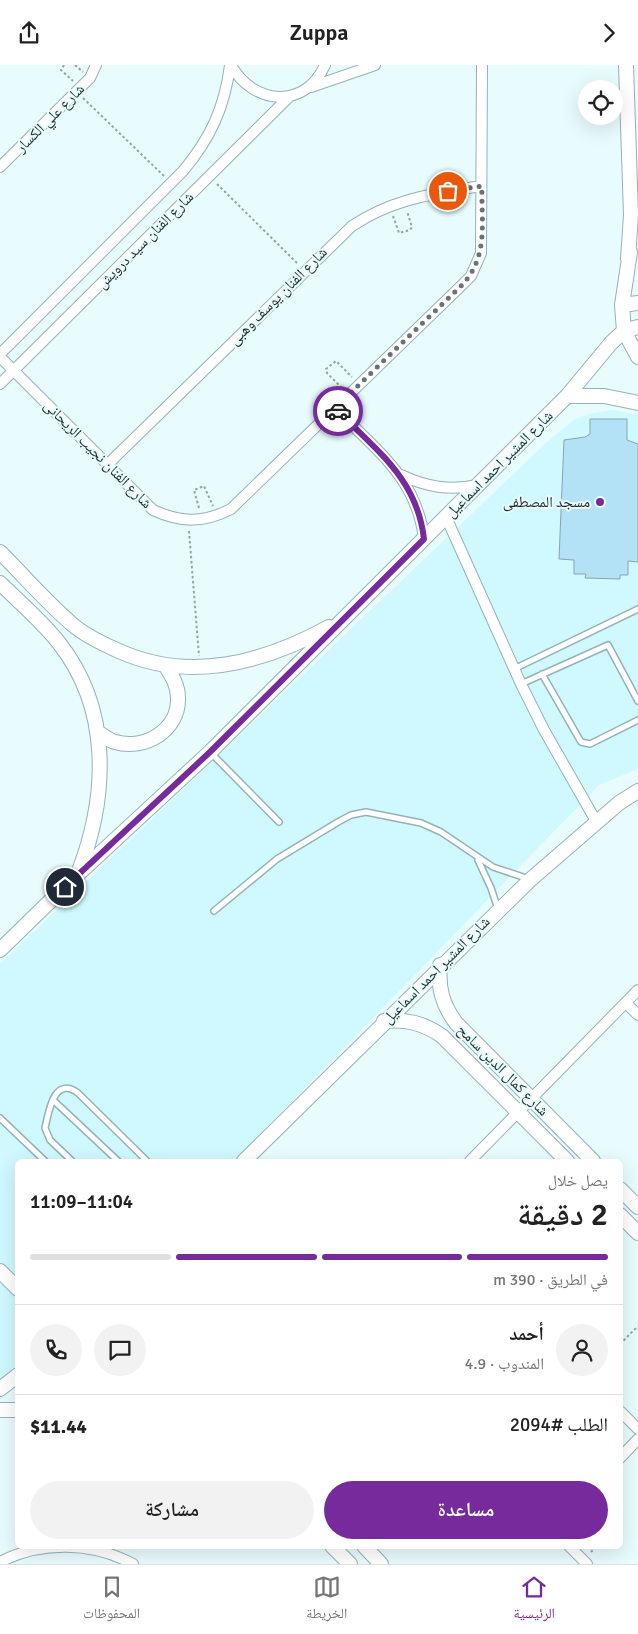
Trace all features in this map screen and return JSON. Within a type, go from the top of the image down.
[{"type":"main road","points":[[626,65],[630,215],[628,259],[622,305],[624,331],[638,357]]},
{"type":"main road","points":[[628,259],[638,225]]},
{"type":"main road","points":[[622,305],[638,303]]},
{"type":"main road","points":[[624,331],[638,327]]},
{"type":"main road","name":"شارع المشير احمد اسماعيل","points":[[0,950],[78,874],[210,752],[567,397],[605,350],[624,331]]},
{"type":"main road","points":[[567,397],[604,396],[638,403]]},
{"type":"main road","points":[[0,552],[73,625],[102,644],[132,657],[165,665],[200,668],[235,665],[303,642],[343,620]]},
{"type":"main road","points":[[0,583],[58,642],[77,669],[91,700],[99,733],[100,773],[96,813],[78,874]]},
{"type":"main road","points":[[99,733],[114,742],[132,745],[150,741],[165,731],[175,716],[178,698],[175,681],[165,665]]},
{"type":"main road","name":"شارع المشير احمد اسماعيل","points":[[246,1159],[498,909],[596,821],[638,791]]},
{"type":"main road","name":"شارع كمال الدين سامح","points":[[440,965],[440,988],[446,1010],[456,1023],[591,1159]]},
{"type":"main road","name":"شارع كمال الدين سامح","points":[[384,1021],[400,1019],[415,1021],[430,1027],[442,1036],[564,1159]]},
{"type":"main road","points":[[623,1192],[638,1207]]},
{"type":"main road","points":[[623,1218],[638,1233]]},
{"type":"main road","points":[[0,1271],[15,1286]]},
{"type":"main road","points":[[0,1389],[15,1377]]},
{"type":"main road","points":[[0,1410],[15,1410]]},
{"type":"main road","points":[[367,1549],[381,1564]]},
{"type":"main road","points":[[337,1554],[350,1564]]},
{"type":"street","name":"شارع علي الكسار","points":[[0,167],[90,79],[96,65]]},
{"type":"street","points":[[231,65],[238,77],[248,87],[261,94],[275,97],[290,96],[375,65]]},
{"type":"street","name":"شارع الفنان سيد درويش","points":[[0,355],[199,153],[221,111],[231,65]]},
{"type":"street","points":[[305,89],[317,80],[325,65]]},
{"type":"street","name":"شارع الفنان نجيب الريحانى","points":[[0,355],[153,510],[170,518],[189,521],[217,516],[231,509],[471,276],[481,253],[482,65]]},
{"type":"street","name":"شارع الفنان سيد درويش","points":[[0,384],[290,96]]},
{"type":"street","name":"شارع الفنان يوسف وهبى","points":[[108,464],[304,270],[352,226],[389,205],[403,200],[482,186]]},
{"type":"street","points":[[335,408],[401,475],[418,506],[424,539]]},
{"type":"street","points":[[401,475],[417,483],[440,488],[463,488],[478,485]]},
{"type":"street","points":[[446,517],[521,684],[544,730],[596,821]]},
{"type":"street","points":[[472,1159],[638,991]]},
{"type":"street","points":[[626,1003],[638,1015]]},
{"type":"street","points":[[623,1414],[638,1429]]},
{"type":"street","points":[[623,1455],[638,1439]]},
{"type":"street","points":[[0,1561],[38,1549]]},
{"type":"street","points":[[91,1549],[109,1553],[133,1564]]},
{"type":"street","points":[[572,1549],[587,1564]]},
{"type":"lane","points":[[514,669],[638,609]]},
{"type":"lane","points":[[521,684],[608,645],[638,701]]},
{"type":"lane","points":[[542,674],[578,738],[585,744],[590,744],[638,720]]},
{"type":"lane","points":[[210,752],[279,822]]},
{"type":"lane","points":[[214,911],[277,859],[351,815],[366,812],[421,823],[460,843],[476,857],[502,871],[530,879]]},
{"type":"lane","points":[[476,857],[491,888],[498,909]]},
{"type":"lane","points":[[70,1159],[50,1139],[46,1132],[46,1122],[53,1100],[60,1090],[69,1087],[145,1159]]},
{"type":"lane","points":[[53,1100],[116,1159]]},
{"type":"lane","points":[[0,1118],[43,1159]]},
{"type":"path","points":[[64,65],[62,71],[79,90],[171,183]]},
{"type":"path","points":[[209,176],[304,270]]},
{"type":"path","points":[[389,205],[398,231],[401,233],[410,230],[412,227],[403,200]]},
{"type":"path","points":[[348,395],[326,371],[334,362],[338,362],[360,385]]},
{"type":"path","points":[[202,520],[193,492],[195,489],[204,486],[217,516]]},
{"type":"path","points":[[189,521],[200,668]]},
{"type":"path","points":[[623,1341],[638,1326]]},
{"type":"shaded area","points":[[612,410],[638,415],[638,769],[599,785],[236,1159],[15,1159],[15,1370],[0,1383],[0,964],[547,442],[575,419],[593,413]]},
{"type":"building","name":"مسجد المصطفى","points":[[590,419],[627,419],[627,440],[638,444],[638,562],[628,561],[628,575],[620,575],[620,579],[585,578],[586,574],[574,574],[574,560],[559,559],[564,440],[585,437],[590,434]]},
{"type":"way so far","points":[[338,411],[335,408],[471,276],[477,265],[481,253],[482,186],[448,191]]},
{"type":"place","name":"مسجد المصطفى","points":[[600,502]]},
{"type":"route","points":[[65,887],[210,752],[424,539],[418,506],[401,475],[338,411]]}]
